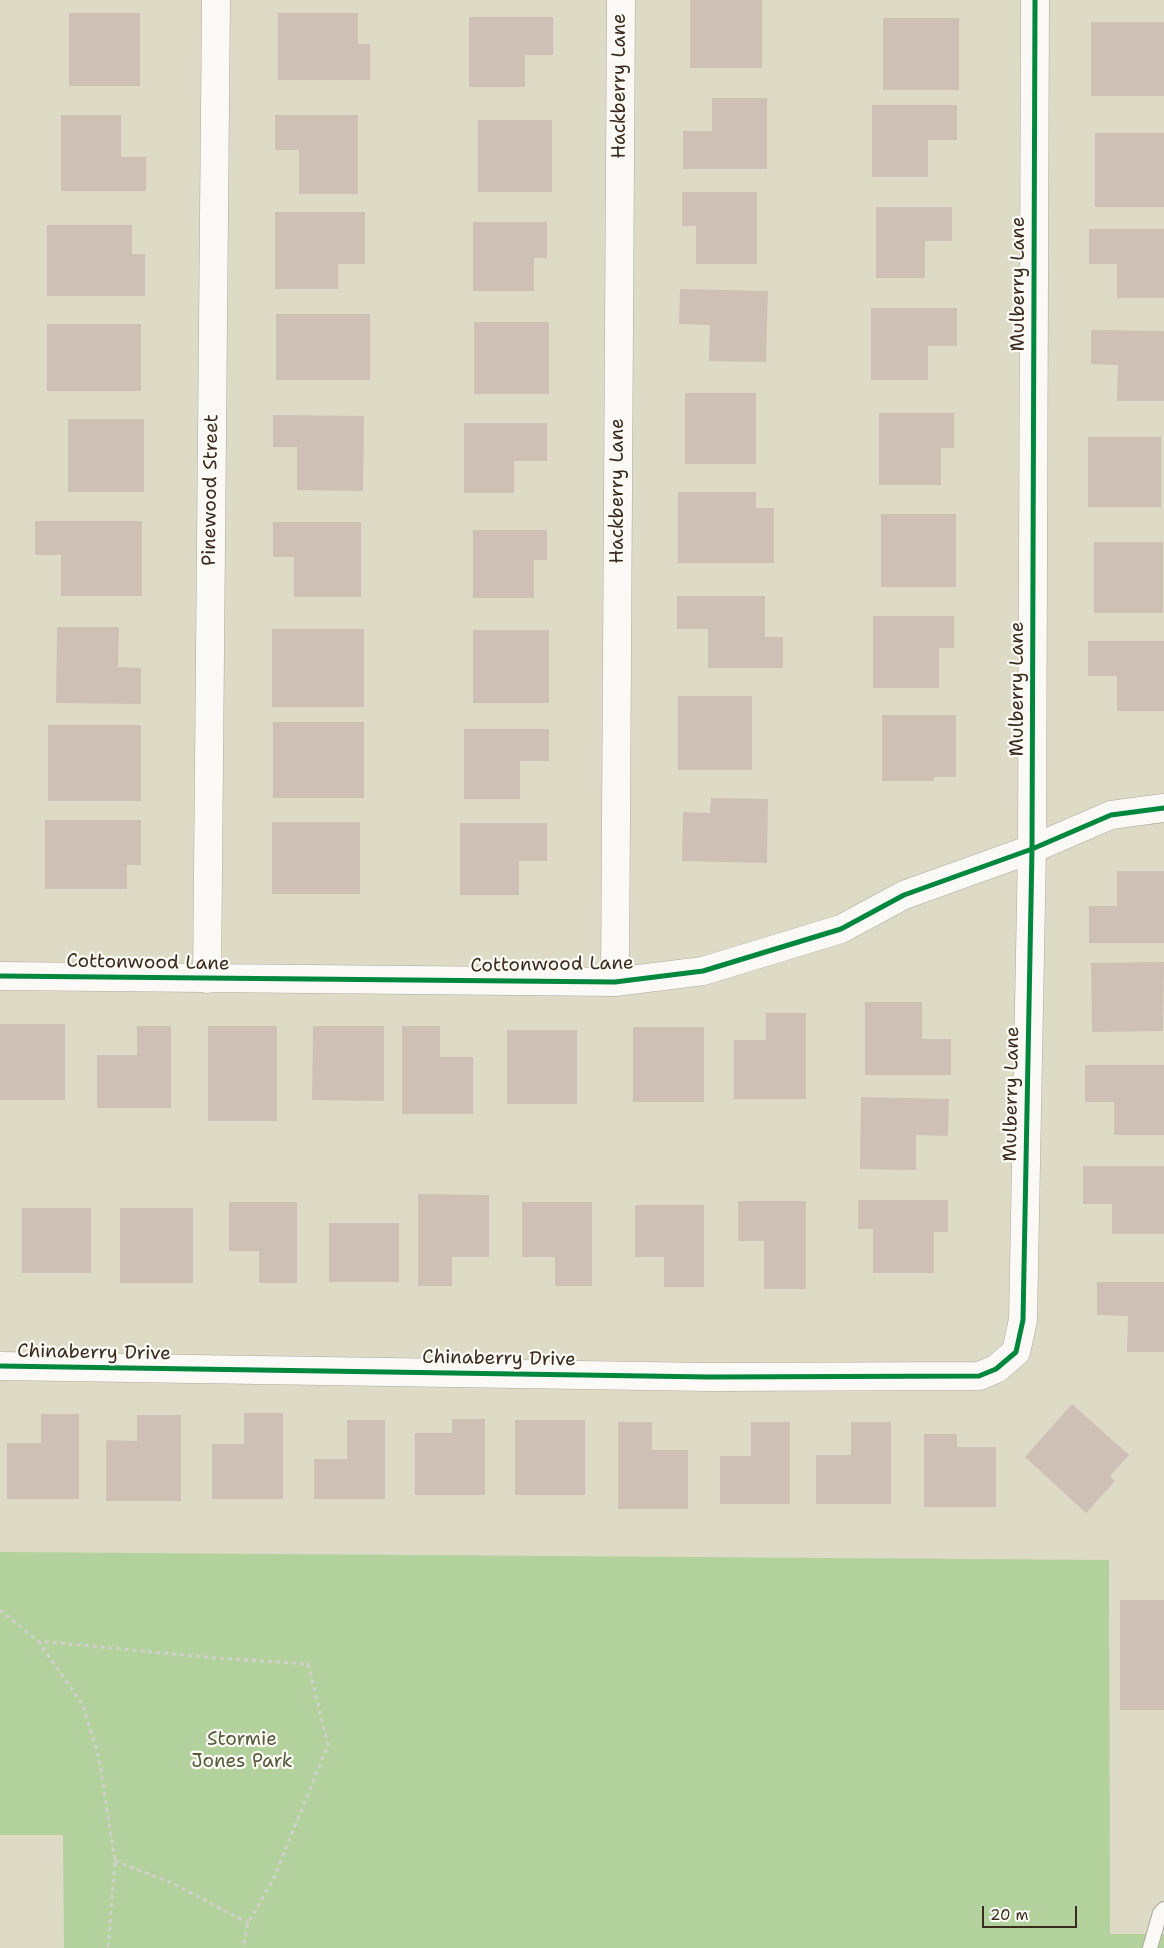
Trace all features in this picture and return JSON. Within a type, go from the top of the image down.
[{"type":"street","name":"Pinewood Street","points":[[207,979],[216,0]]},
{"type":"street","name":"Hackberry Lane","points":[[615,982],[621,0]]},
{"type":"street","name":"Mulberry Lane","points":[[996,1368],[1016,1352],[1023,1320],[1032,849],[1035,0]]},
{"type":"street","name":"Cottonwood Lane","points":[[0,976],[615,982],[703,971],[841,929],[904,895],[1032,849],[1111,816],[1164,808]]},
{"type":"street","name":"Chinaberry Drive","points":[[0,1366],[708,1377],[978,1376],[996,1368]]},
{"type":"lane","points":[[1150,1948],[1160,1913],[1164,1909]]},
{"type":"path","points":[[0,1610],[38,1641],[84,1705],[99,1758],[115,1861],[108,1948]]},
{"type":"path","points":[[38,1641],[216,1658],[308,1664],[328,1745],[273,1880],[248,1923],[243,1948]]},
{"type":"path","points":[[115,1861],[172,1883],[248,1923]]},
{"type":"green space","name":"Stormie Jones Park","points":[[0,1552],[1109,1560],[1110,1934],[1164,1934],[1164,1948],[64,1948],[63,1835],[0,1835]]},
{"type":"building","points":[[690,0],[762,0],[762,68],[690,68]]},
{"type":"building","points":[[69,13],[140,13],[140,86],[69,86]]},
{"type":"building","points":[[278,13],[358,13],[358,44],[370,44],[370,80],[278,80]]},
{"type":"building","points":[[469,17],[553,17],[553,55],[525,55],[525,87],[469,87]]},
{"type":"building","points":[[883,18],[959,18],[959,90],[883,90]]},
{"type":"building","points":[[1091,22],[1164,22],[1164,96],[1091,96]]},
{"type":"building","points":[[712,98],[767,98],[767,169],[683,169],[683,131],[712,131]]},
{"type":"building","points":[[872,105],[957,105],[957,140],[928,140],[928,177],[872,177]]},
{"type":"building","points":[[61,115],[121,115],[121,157],[146,157],[146,191],[61,191]]},
{"type":"building","points":[[275,115],[358,115],[358,194],[299,194],[299,150],[275,150]]},
{"type":"building","points":[[478,120],[552,120],[552,192],[478,192]]},
{"type":"building","points":[[1095,133],[1164,133],[1164,207],[1095,207]]},
{"type":"building","points":[[682,192],[757,192],[757,264],[696,264],[696,226],[682,226]]},
{"type":"building","points":[[876,207],[952,207],[952,241],[925,241],[925,278],[876,278]]},
{"type":"building","points":[[275,212],[365,212],[365,264],[338,264],[338,289],[275,289]]},
{"type":"building","points":[[473,222],[547,222],[547,258],[534,258],[534,291],[473,291]]},
{"type":"building","points":[[47,225],[132,225],[132,254],[145,254],[145,296],[47,296]]},
{"type":"building","points":[[1089,229],[1164,229],[1164,298],[1117,298],[1117,264],[1089,264]]},
{"type":"building","points":[[680,289],[768,291],[766,362],[709,361],[710,325],[679,324]]},
{"type":"building","points":[[871,308],[957,308],[957,346],[928,346],[928,380],[871,380]]},
{"type":"building","points":[[276,314],[370,314],[370,380],[276,380]]},
{"type":"building","points":[[474,322],[549,322],[549,394],[474,394]]},
{"type":"building","points":[[47,324],[141,324],[141,391],[47,391]]},
{"type":"building","points":[[1091,330],[1164,331],[1164,401],[1117,401],[1118,365],[1091,364]]},
{"type":"building","points":[[685,393],[756,393],[756,464],[685,464]]},
{"type":"building","points":[[879,413],[954,413],[954,448],[941,448],[941,485],[879,485]]},
{"type":"building","points":[[273,415],[364,416],[363,491],[297,490],[297,447],[273,447]]},
{"type":"building","points":[[68,419],[144,419],[144,492],[68,492]]},
{"type":"building","points":[[464,423],[547,423],[547,461],[514,461],[514,493],[464,493]]},
{"type":"building","points":[[1088,437],[1161,437],[1161,507],[1088,507]]},
{"type":"building","points":[[678,492],[756,492],[756,508],[774,508],[774,563],[678,563]]},
{"type":"building","points":[[881,514],[956,514],[956,587],[881,587]]},
{"type":"building","points":[[35,521],[142,521],[142,596],[61,596],[61,555],[35,555]]},
{"type":"building","points":[[273,522],[361,522],[361,597],[294,597],[294,557],[273,557]]},
{"type":"building","points":[[473,530],[547,530],[547,560],[534,560],[534,598],[473,598]]},
{"type":"building","points":[[1094,542],[1163,542],[1163,613],[1094,613]]},
{"type":"building","points":[[677,596],[765,596],[765,637],[783,637],[783,668],[708,668],[708,629],[677,629]]},
{"type":"building","points":[[873,616],[954,616],[954,648],[939,648],[939,688],[873,688]]},
{"type":"building","points":[[57,627],[119,627],[118,667],[141,668],[141,704],[56,703]]},
{"type":"building","points":[[272,629],[364,629],[364,707],[272,707]]},
{"type":"building","points":[[473,630],[549,630],[549,703],[473,703]]},
{"type":"building","points":[[1088,641],[1164,641],[1164,711],[1117,711],[1117,676],[1088,676]]},
{"type":"building","points":[[678,696],[752,696],[752,770],[678,770]]},
{"type":"building","points":[[882,715],[956,715],[956,777],[934,777],[934,781],[882,781]]},
{"type":"building","points":[[273,722],[364,722],[364,798],[273,798]]},
{"type":"building","points":[[48,725],[141,725],[141,801],[48,801]]},
{"type":"building","points":[[464,729],[549,729],[549,761],[520,761],[520,799],[464,799]]},
{"type":"building","points":[[711,798],[768,799],[767,863],[682,861],[683,812],[710,813]]},
{"type":"building","points":[[45,820],[141,820],[141,865],[127,865],[127,889],[45,889]]},
{"type":"building","points":[[272,822],[360,822],[360,894],[272,894]]},
{"type":"building","points":[[460,823],[547,823],[547,861],[519,861],[519,895],[460,895]]},
{"type":"building","points":[[1117,871],[1164,871],[1164,943],[1089,943],[1089,906],[1117,906]]},
{"type":"building","points":[[1164,962],[1163,1031],[1092,1032],[1091,963]]},
{"type":"building","points":[[865,1002],[922,1002],[922,1039],[951,1039],[951,1075],[865,1075]]},
{"type":"building","points":[[766,1013],[806,1013],[806,1099],[734,1099],[734,1040],[766,1040]]},
{"type":"building","points":[[0,1024],[65,1024],[65,1100],[0,1100]]},
{"type":"building","points":[[137,1026],[171,1026],[171,1108],[97,1108],[97,1055],[137,1055]]},
{"type":"building","points":[[208,1026],[277,1026],[277,1121],[208,1121]]},
{"type":"building","points":[[313,1026],[384,1026],[384,1101],[312,1100]]},
{"type":"building","points":[[402,1026],[440,1026],[440,1057],[473,1057],[473,1114],[402,1114]]},
{"type":"building","points":[[633,1027],[704,1027],[704,1102],[633,1102]]},
{"type":"building","points":[[507,1030],[577,1030],[577,1104],[507,1104]]},
{"type":"building","points":[[1085,1065],[1164,1065],[1164,1135],[1114,1135],[1114,1102],[1085,1102]]},
{"type":"building","points":[[861,1097],[949,1099],[948,1136],[916,1135],[916,1170],[860,1169]]},
{"type":"building","points":[[1083,1166],[1164,1166],[1164,1234],[1112,1234],[1112,1204],[1083,1204]]},
{"type":"building","points":[[418,1194],[489,1195],[489,1257],[452,1257],[452,1286],[418,1286]]},
{"type":"building","points":[[858,1200],[948,1200],[948,1232],[934,1232],[934,1273],[873,1273],[873,1229],[858,1229]]},
{"type":"building","points":[[738,1201],[806,1201],[806,1289],[764,1289],[764,1241],[738,1241]]},
{"type":"building","points":[[229,1202],[297,1202],[297,1283],[259,1283],[259,1251],[229,1251]]},
{"type":"building","points":[[522,1202],[592,1202],[592,1286],[555,1286],[555,1257],[522,1257]]},
{"type":"building","points":[[635,1205],[704,1205],[704,1287],[664,1287],[664,1257],[635,1257]]},
{"type":"building","points":[[22,1208],[91,1208],[91,1273],[22,1273]]},
{"type":"building","points":[[120,1208],[193,1208],[193,1283],[120,1283]]},
{"type":"building","points":[[329,1223],[399,1223],[399,1282],[329,1282]]},
{"type":"building","points":[[1097,1282],[1164,1282],[1164,1352],[1127,1352],[1128,1316],[1097,1315]]},
{"type":"building","points":[[1072,1404],[1129,1455],[1110,1476],[1115,1481],[1086,1513],[1025,1457]]},
{"type":"building","points":[[244,1413],[283,1413],[283,1499],[212,1499],[212,1444],[244,1444]]},
{"type":"building","points":[[41,1414],[79,1414],[79,1499],[7,1499],[7,1443],[41,1443]]},
{"type":"building","points":[[137,1415],[181,1415],[181,1501],[106,1501],[106,1440],[137,1441]]},
{"type":"building","points":[[452,1419],[485,1419],[485,1495],[415,1495],[415,1433],[452,1433]]},
{"type":"building","points":[[347,1420],[385,1420],[385,1499],[314,1499],[314,1459],[347,1459]]},
{"type":"building","points":[[515,1420],[585,1420],[585,1495],[515,1495]]},
{"type":"building","points":[[618,1422],[652,1422],[652,1450],[688,1450],[688,1509],[618,1509]]},
{"type":"building","points":[[751,1422],[790,1422],[790,1504],[720,1504],[720,1456],[751,1456]]},
{"type":"building","points":[[851,1422],[891,1422],[891,1504],[816,1504],[816,1455],[851,1455]]},
{"type":"building","points":[[924,1434],[957,1434],[957,1447],[996,1447],[996,1507],[924,1507]]},
{"type":"building","points":[[1120,1600],[1164,1600],[1164,1710],[1120,1710]]},
{"type":"cycle path","points":[[0,1366],[709,1377],[979,1376],[996,1369],[1016,1352],[1023,1320],[1032,849],[1035,0]]},
{"type":"cycle path","points":[[0,976],[615,982],[703,971],[841,929],[904,895],[1032,849],[1111,815],[1164,808]]}]
